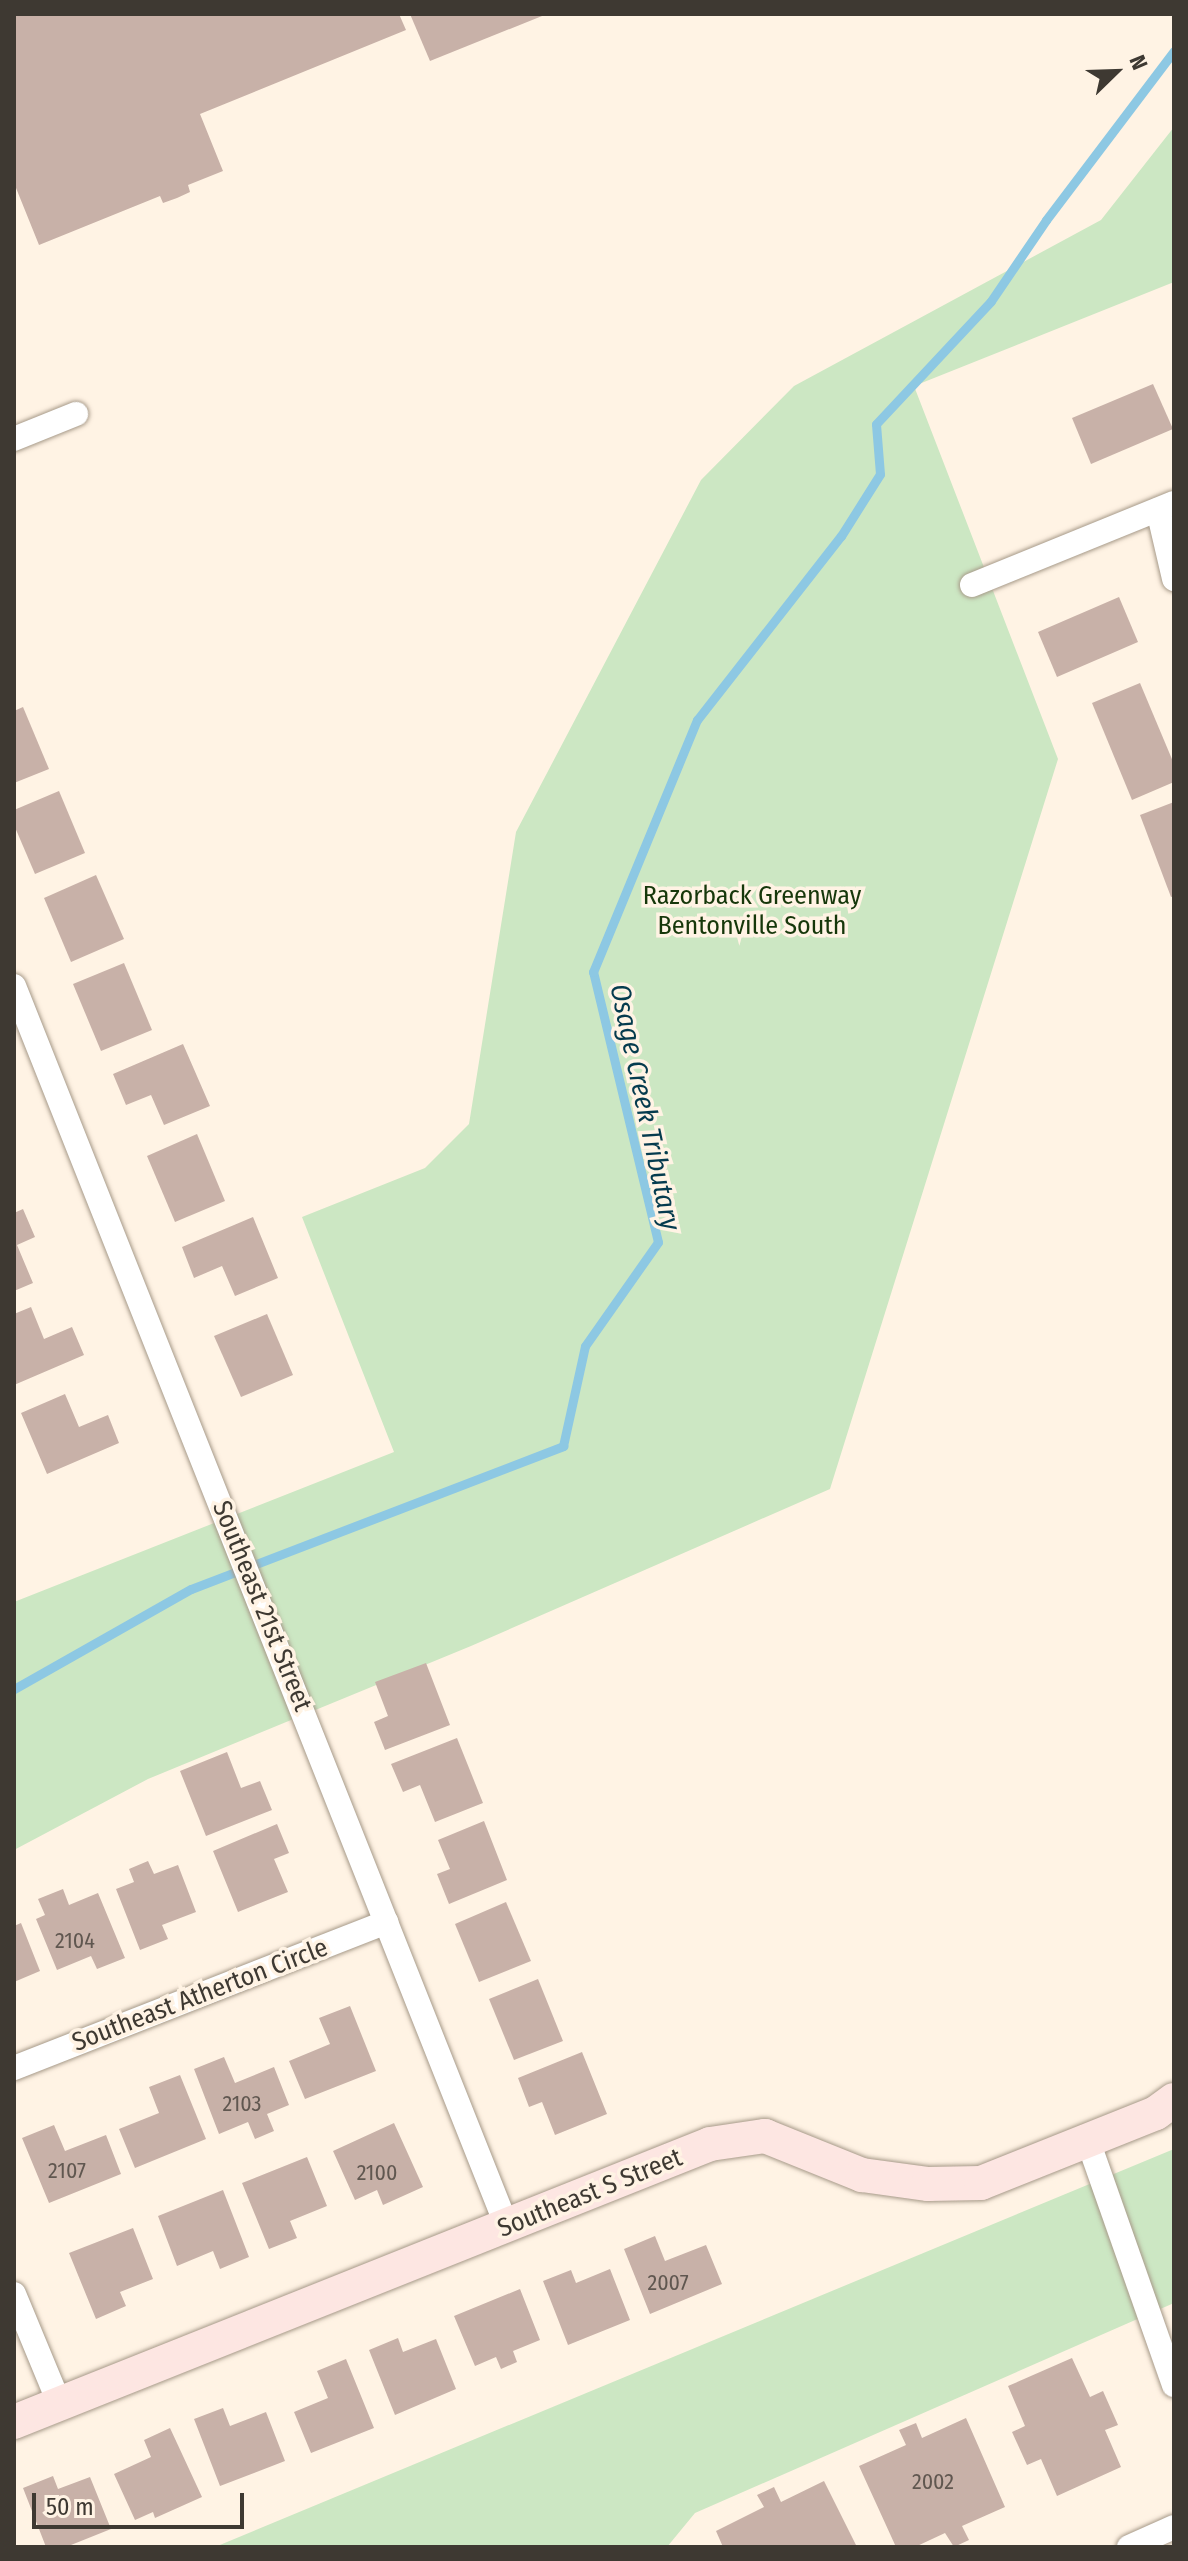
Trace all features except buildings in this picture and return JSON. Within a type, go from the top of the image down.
[{"type":"street","points":[[14,439],[76,414]]},
{"type":"street","points":[[972,585],[1166,507],[1174,579]]},
{"type":"street","name":"Southeast 21st Street","points":[[14,986],[507,2227]]},
{"type":"street","name":"Southeast Atherton Circle","points":[[14,2068],[386,1922]]},
{"type":"street","name":"Southeast S Street","points":[[14,2422],[710,2144],[765,2136],[862,2175],[928,2184],[981,2183],[1087,2138],[1156,2113],[1174,2100]]},
{"type":"street","points":[[1087,2138],[1174,2385]]},
{"type":"street","points":[[14,2294],[60,2405]]},
{"type":"street","points":[[1129,2547],[1174,2527]]},
{"type":"green space","name":"Razorback Greenway Bentonville South","points":[[1174,127],[1174,282],[914,386],[1058,759],[830,1489],[471,1646],[148,1779],[14,1850],[14,1602],[394,1452],[302,1217],[425,1168],[469,1124],[516,832],[701,480],[794,386],[1101,220]]},
{"type":"green space","points":[[1174,2149],[1174,2303],[695,2513],[667,2547],[215,2547]]},
{"type":"waterway","name":"Osage Creek Tributary","points":[[14,1689],[191,1589],[563,1446],[585,1346],[658,1242],[593,972],[697,720],[841,536],[880,474],[876,424],[991,301],[1046,220],[1174,51]]}]
